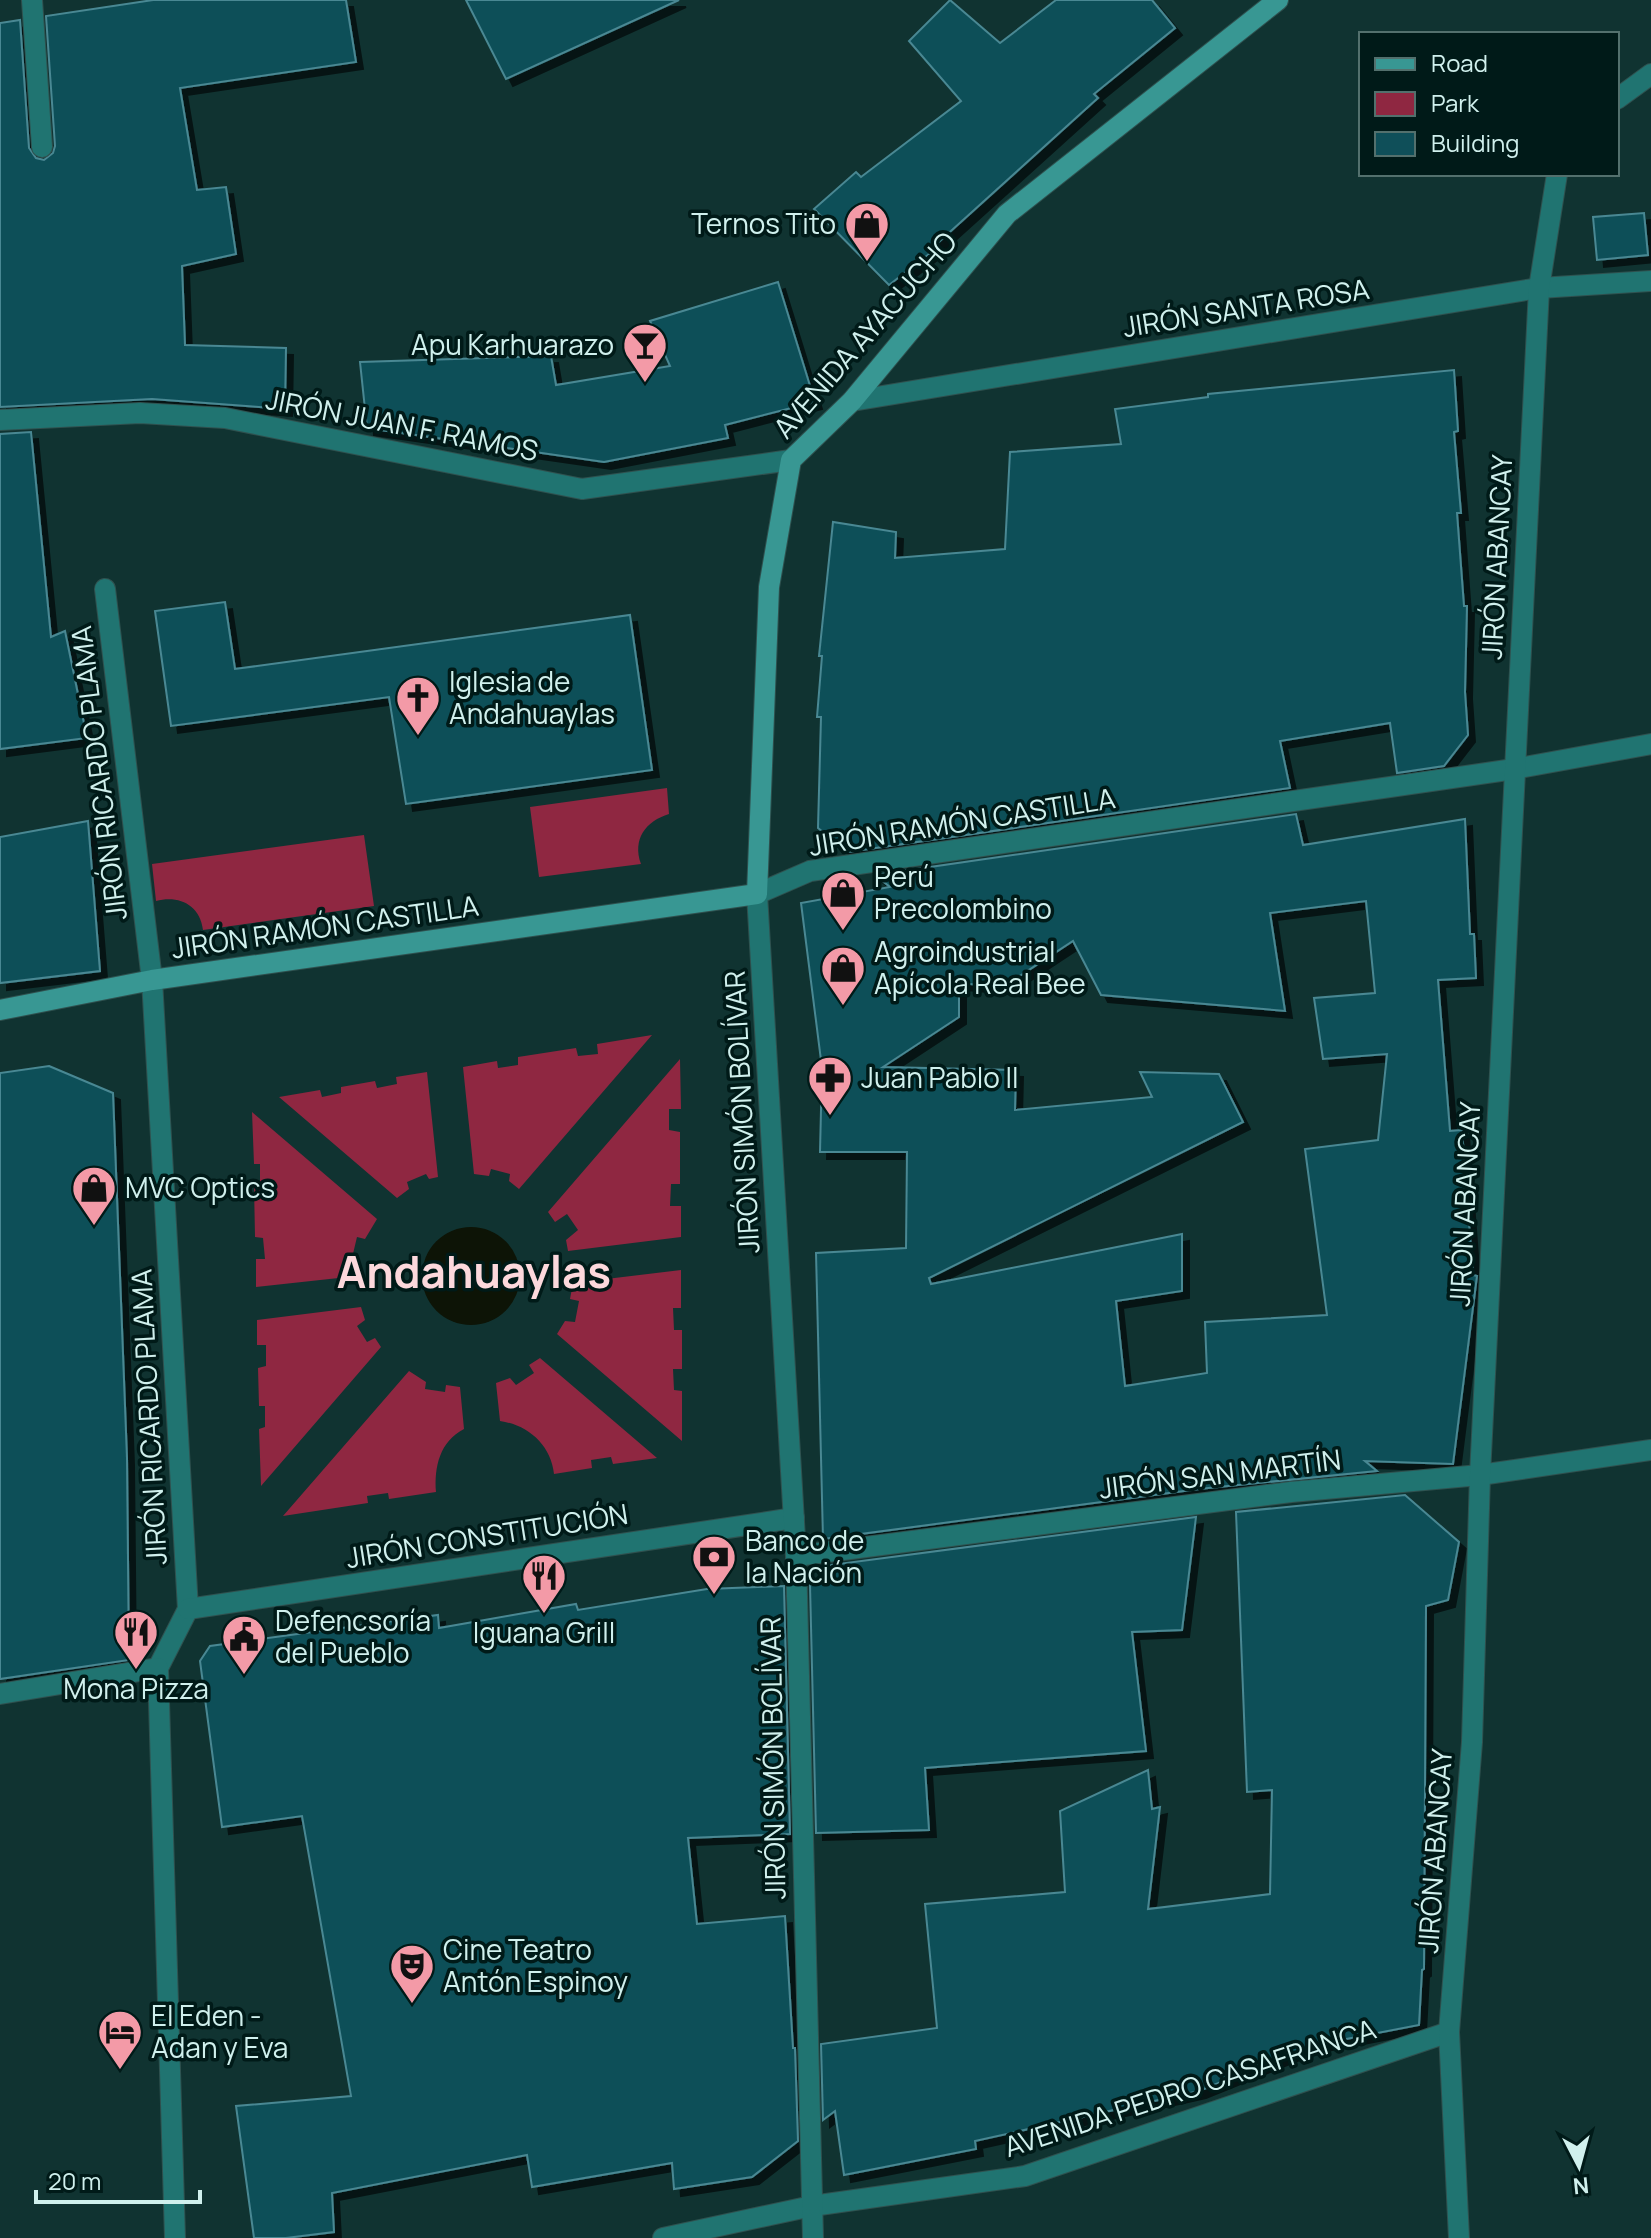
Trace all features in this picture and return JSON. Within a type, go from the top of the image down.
[{"type":"street","points":[[32,0],[42,147]]},
{"type":"street","name":"AVENIDA AYACUCHO","points":[[757,894],[769,587],[791,460],[852,401],[1007,214],[1278,0]]},
{"type":"street","points":[[1619,98],[1651,74]]},
{"type":"street","name":"JIRÓN ABANCAY","points":[[1459,2238],[1449,2032],[1472,1742],[1480,1475],[1539,288],[1557,176]]},
{"type":"street","name":"JIRÓN SANTA ROSA","points":[[852,401],[1539,288],[1651,281]]},
{"type":"street","name":"JIRÓN JUAN F. RAMOS","points":[[0,420],[140,413],[225,418],[582,489],[791,460]]},
{"type":"street","name":"JIRÓN RICARDO PLAMA","points":[[105,589],[152,980],[188,1609]]},
{"type":"street","name":"JIRÓN RAMÓN CASTILLA","points":[[0,1010],[152,980],[757,894],[810,871],[1514,769],[1651,744]]},
{"type":"street","name":"JIRÓN SIMÓN BOLÍVAR","points":[[757,894],[796,1556],[813,2238]]},
{"type":"street","name":"JIRÓN SAN MARTÍN","points":[[796,1556],[1291,1492],[1480,1475],[1651,1450]]},
{"type":"street","name":"JIRÓN CONSTITUCIÓN","points":[[188,1609],[794,1518]]},
{"type":"street","points":[[175,2238],[158,1668],[188,1609]]},
{"type":"street","points":[[0,1694],[158,1668]]},
{"type":"street","name":"AVENIDA PEDRO CASAFRANCA","points":[[663,2238],[812,2206],[1025,2176],[1449,2032]]},
{"type":"green space","points":[[667,788],[669,814],[654,821],[643,832],[638,847],[641,864],[539,877],[530,807]]},
{"type":"green space","points":[[364,835],[374,906],[203,930],[198,914],[187,904],[173,899],[156,901],[152,864]]},
{"type":"green space","points":[[652,1035],[519,1189],[509,1181],[510,1174],[491,1169],[489,1176],[474,1174],[463,1067],[497,1061],[498,1068],[518,1065],[518,1057],[576,1048],[578,1056],[598,1054],[597,1044]]},
{"type":"green space","points":[[680,1059],[681,1109],[669,1109],[669,1130],[680,1132],[680,1184],[671,1184],[670,1206],[681,1206],[681,1237],[568,1251],[566,1240],[578,1230],[567,1214],[555,1222],[548,1212]]},
{"type":"green space","points":[[427,1072],[438,1177],[429,1179],[426,1174],[407,1182],[409,1189],[397,1198],[279,1097],[320,1090],[322,1097],[341,1093],[341,1087],[375,1081],[377,1088],[397,1084],[396,1077]]},
{"type":"green space","points":[[252,1112],[377,1219],[365,1239],[357,1237],[352,1258],[360,1260],[357,1276],[256,1287],[256,1259],[265,1259],[263,1238],[255,1237],[254,1186],[260,1185],[260,1164],[254,1164]]},
{"type":"green space","points":[[681,1270],[681,1308],[673,1308],[674,1330],[682,1330],[682,1369],[673,1369],[674,1390],[682,1391],[682,1441],[557,1334],[565,1321],[575,1322],[579,1301],[570,1299],[573,1283]]},
{"type":"green space","points":[[361,1307],[365,1320],[357,1326],[367,1342],[375,1338],[381,1347],[261,1486],[259,1429],[265,1427],[265,1406],[259,1406],[258,1368],[266,1366],[266,1345],[257,1345],[257,1320]]},
{"type":"green space","points":[[540,1358],[657,1458],[613,1464],[611,1457],[591,1460],[592,1468],[554,1474],[548,1454],[536,1438],[520,1427],[500,1421],[496,1383],[510,1378],[516,1385],[534,1373],[529,1365]]},
{"type":"green space","points":[[409,1371],[426,1382],[425,1389],[445,1392],[446,1385],[460,1387],[464,1429],[449,1440],[440,1456],[436,1492],[389,1499],[388,1493],[367,1496],[368,1503],[283,1516]]},
{"type":"shaded area","points":[[471,1227],[490,1231],[506,1241],[516,1257],[520,1276],[516,1295],[506,1311],[490,1321],[471,1325],[452,1321],[436,1311],[426,1295],[422,1276],[426,1257],[436,1241],[452,1231]]},
{"type":"building","points":[[153,0],[346,0],[356,62],[180,88],[197,190],[226,187],[236,254],[182,266],[185,345],[286,348],[285,409],[152,399],[0,407],[0,23],[20,20],[29,148],[36,158],[44,160],[53,153],[55,146],[46,16]]},
{"type":"building","points":[[466,0],[679,0],[506,79]]},
{"type":"building","points":[[950,0],[1000,43],[1056,0],[1152,0],[1175,28],[1094,94],[1098,98],[931,249],[933,251],[889,285],[814,209],[856,172],[861,177],[961,101],[909,41]]},
{"type":"building","points":[[1644,213],[1648,255],[1597,260],[1593,217]]},
{"type":"building","points":[[778,282],[815,402],[725,425],[728,438],[604,462],[367,428],[360,362],[551,356],[556,385],[670,366],[650,321]]},
{"type":"building","points":[[1454,370],[1458,431],[1454,432],[1461,513],[1457,513],[1464,606],[1467,606],[1465,692],[1468,735],[1444,766],[1397,773],[1390,723],[1280,741],[1290,788],[848,852],[818,828],[821,717],[817,717],[822,656],[819,656],[833,522],[896,532],[895,558],[1005,549],[1010,452],[1121,444],[1115,409],[1208,397],[1208,394]]},
{"type":"building","points":[[31,432],[51,637],[65,631],[87,738],[0,749],[0,434]]},
{"type":"building","points":[[225,602],[235,669],[630,615],[652,770],[406,804],[389,697],[171,726],[155,611]]},
{"type":"building","points":[[1296,814],[1303,845],[1465,819],[1470,934],[1474,934],[1476,978],[1438,980],[1450,1131],[1462,1130],[1473,1275],[1477,1276],[1453,1464],[1365,1461],[1377,1471],[1199,1489],[823,1539],[816,1253],[906,1248],[907,1152],[820,1152],[822,1068],[801,903],[890,887],[875,875]],"holes":[[[1366,901],[1375,993],[1314,998],[1323,1059],[1387,1054],[1378,1140],[1305,1149],[1327,1315],[1205,1322],[1207,1373],[1125,1386],[1116,1301],[1182,1291],[1182,1234],[931,1284],[929,1278],[1243,1122],[1219,1074],[1140,1072],[1152,1097],[1015,1110],[1016,1070],[883,1067],[959,1017],[959,983],[1003,987],[1073,941],[1101,995],[1285,1011],[1270,913]]]},
{"type":"building","points":[[88,821],[100,971],[0,983],[0,837]]},
{"type":"building","points":[[49,1066],[113,1093],[127,1458],[129,1660],[0,1679],[0,1073]]},
{"type":"building","points":[[1405,1495],[1459,1542],[1448,1600],[1426,1606],[1424,1969],[1419,2025],[1310,2046],[1199,2091],[975,2141],[976,2149],[844,2175],[835,2111],[823,2120],[821,2044],[937,2028],[925,1904],[1065,1892],[1060,1811],[1148,1770],[1152,1809],[1160,1807],[1148,1909],[1270,1894],[1272,1790],[1247,1792],[1236,1512]]},
{"type":"building","points":[[1196,1517],[1182,1630],[1132,1632],[1146,1751],[925,1768],[929,1830],[816,1833],[810,1585],[819,1584],[819,1578],[824,1577],[823,1566]]},
{"type":"building","points":[[784,1586],[790,1834],[688,1838],[697,1924],[785,1916],[798,2141],[752,2177],[674,2189],[672,2163],[532,2187],[527,2155],[332,2193],[334,2232],[254,2238],[236,2106],[351,2096],[302,1816],[222,1827],[200,1661],[210,1646],[438,1615],[439,1628],[576,1604],[578,1610],[707,1589]]},
{"type":"place","name":"Ternos Tito","points":[[867,263]]},
{"type":"place","name":"Apu Karhuarazo","points":[[645,384]]},
{"type":"place","name":"Iglesia de Andahuaylas","points":[[418,737]]},
{"type":"place","name":"Perú Precolombino","points":[[843,932]]},
{"type":"place","name":"Agroindustrial Apícola Real Bee","points":[[843,1007]]},
{"type":"place","name":"Juan Pablo II","points":[[830,1117]]},
{"type":"place","name":"MVC Optics","points":[[94,1227]]},
{"type":"place","name":"Banco de la Nación","points":[[714,1596]]},
{"type":"place","name":"Iguana Grill","points":[[544,1615]]},
{"type":"place","name":"Mona Pizza","points":[[136,1671]]},
{"type":"place","name":"Defencsoría del Pueblo","points":[[244,1676]]},
{"type":"place","name":"Cine Teatro Antón Espinoy","points":[[412,2005]]},
{"type":"place","name":"El Eden - Adan y Eva","points":[[120,2071]]},
{"type":"district","name":"Andahuaylas","points":[[474,1273]]}]
